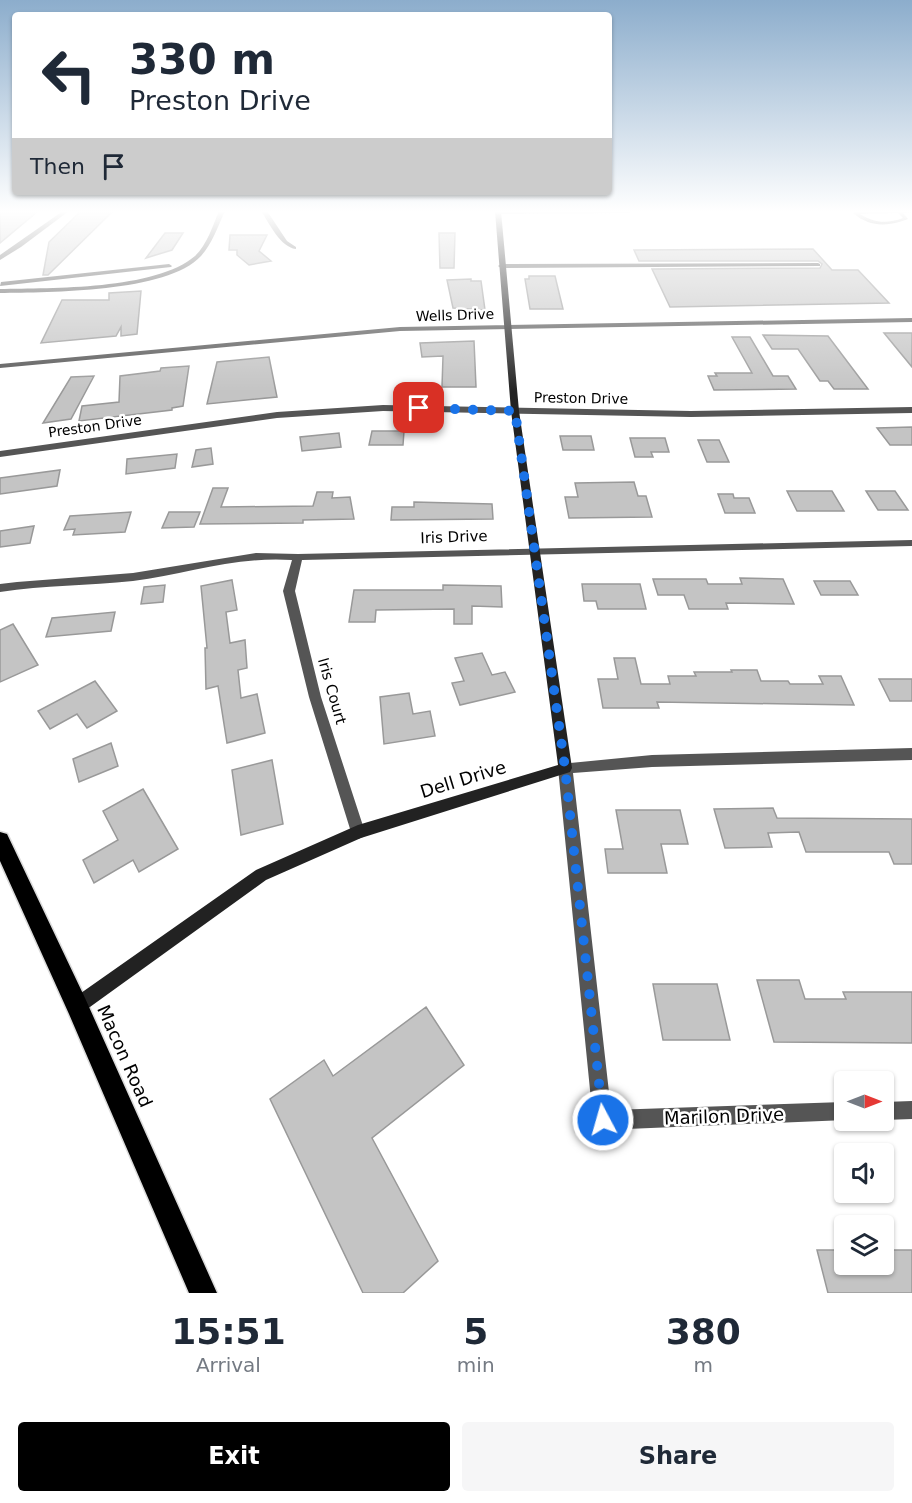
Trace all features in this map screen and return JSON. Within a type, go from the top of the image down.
[{"type":"main road","name":"Macon Road","points":[[2,847],[77,1006],[203,1293]]},
{"type":"street","points":[[0,284],[123,271]]},
{"type":"street","points":[[0,291],[74,288],[119,283],[170,271]]},
{"type":"street","points":[[502,271],[515,411],[565,768]]},
{"type":"street","name":"Wells Drive","points":[[0,366],[400,329],[912,320]]},
{"type":"street","name":"Preston Drive","points":[[0,454],[232,421],[334,410],[383,408],[702,414],[912,410]]},
{"type":"street","name":"Iris Drive","points":[[0,588],[142,576],[243,556],[275,554],[298,557],[912,543]]},
{"type":"street","name":"Iris Court","points":[[298,557],[289,591],[315,697],[358,832]]},
{"type":"street","name":"Dell Drive","points":[[77,1006],[261,875],[358,832],[565,768],[652,761],[912,754]]},
{"type":"street","name":"Marilon Drive","points":[[565,768],[603,1120],[834,1112]]},
{"type":"street","points":[[894,1111],[912,1110]]},
{"type":"building","points":[[44,271],[52,271],[48,275],[43,275]]},
{"type":"building","points":[[653,271],[859,271],[889,303],[670,307]]},
{"type":"building","points":[[529,276],[555,276],[563,309],[530,309],[525,279],[529,279]]},
{"type":"building","points":[[471,279],[471,281],[481,281],[485,310],[453,308],[447,280]]},
{"type":"building","points":[[141,291],[137,334],[121,336],[121,327],[116,336],[41,343],[62,300],[109,300],[109,293]]},
{"type":"building","points":[[884,333],[912,333],[912,367]]},
{"type":"building","points":[[763,335],[828,336],[868,389],[834,389],[828,381],[820,381],[798,349],[772,349]]},
{"type":"building","points":[[732,337],[750,337],[773,376],[788,376],[796,389],[714,390],[708,376],[717,376],[715,373],[752,373]]},
{"type":"building","points":[[474,341],[476,387],[442,387],[443,356],[422,357],[420,343]]},
{"type":"building","points":[[269,357],[277,397],[207,404],[217,362]]},
{"type":"building","points":[[189,366],[183,406],[172,408],[172,410],[79,421],[82,406],[119,402],[120,376],[160,371],[161,368]]},
{"type":"building","points":[[94,376],[71,419],[43,423],[71,377]]},
{"type":"building","points":[[912,427],[912,445],[890,445],[877,428]]},
{"type":"building","points":[[372,431],[404,431],[403,445],[369,445]]},
{"type":"building","points":[[339,433],[341,447],[302,451],[300,437]]},
{"type":"building","points":[[560,436],[591,436],[594,450],[563,450]]},
{"type":"building","points":[[630,438],[665,438],[669,452],[651,452],[653,457],[635,457]]},
{"type":"building","points":[[698,440],[719,440],[729,462],[707,462]]},
{"type":"building","points":[[211,448],[213,464],[192,467],[196,450]]},
{"type":"building","points":[[177,454],[175,468],[126,474],[127,459]]},
{"type":"building","points":[[60,470],[57,486],[0,494],[0,478]]},
{"type":"building","points":[[634,482],[638,496],[646,496],[652,517],[569,518],[565,497],[578,497],[575,483]]},
{"type":"building","points":[[213,488],[228,488],[221,507],[313,506],[317,492],[333,492],[332,498],[350,497],[354,519],[303,520],[303,523],[200,524]]},
{"type":"building","points":[[787,491],[832,491],[844,511],[797,511]]},
{"type":"building","points":[[866,491],[895,491],[908,510],[878,510]]},
{"type":"building","points":[[718,494],[733,494],[734,498],[749,498],[755,513],[725,513]]},
{"type":"building","points":[[414,502],[492,504],[493,519],[391,520],[392,507],[414,507]]},
{"type":"building","points":[[131,512],[125,532],[73,535],[75,529],[64,530],[70,516]]},
{"type":"building","points":[[169,512],[200,512],[194,527],[162,528]]},
{"type":"building","points":[[34,526],[30,543],[0,547],[0,531]]},
{"type":"building","points":[[740,578],[783,579],[794,604],[726,603],[728,609],[689,609],[684,595],[658,595],[653,579],[706,579],[708,584],[742,584]]},
{"type":"building","points":[[232,580],[237,610],[226,612],[230,643],[245,640],[247,668],[238,670],[241,698],[257,694],[265,733],[227,743],[218,686],[206,689],[205,648],[207,648],[201,586]]},
{"type":"building","points":[[814,581],[850,581],[858,595],[821,595]]},
{"type":"building","points":[[582,584],[640,584],[646,609],[598,609],[596,601],[584,601]]},
{"type":"building","points":[[165,585],[163,602],[141,604],[144,587]]},
{"type":"building","points":[[443,585],[501,586],[502,607],[472,606],[472,624],[454,624],[454,609],[376,610],[375,622],[349,622],[354,590],[443,590]]},
{"type":"building","points":[[115,612],[111,631],[46,637],[52,618]]},
{"type":"building","points":[[13,624],[38,665],[0,682],[0,630]]},
{"type":"building","points":[[482,653],[492,675],[505,672],[515,692],[460,705],[452,683],[464,681],[455,658]]},
{"type":"building","points":[[614,658],[635,658],[641,684],[670,684],[668,676],[696,676],[694,672],[732,672],[731,670],[757,670],[761,681],[788,681],[790,684],[823,684],[819,676],[841,676],[854,705],[657,702],[659,708],[603,708],[598,679],[618,679]]},
{"type":"building","points":[[879,679],[912,679],[912,701],[890,701]]},
{"type":"building","points":[[95,681],[117,711],[87,728],[77,714],[50,729],[38,711]]},
{"type":"building","points":[[409,693],[413,714],[430,711],[435,736],[384,744],[380,697]]},
{"type":"building","points":[[111,743],[118,766],[79,782],[73,759]]},
{"type":"building","points":[[272,760],[283,824],[241,835],[232,770]]},
{"type":"building","points":[[143,789],[178,849],[139,872],[133,860],[94,883],[83,860],[118,840],[103,811]]},
{"type":"building","points":[[773,808],[777,818],[912,819],[912,864],[894,864],[889,852],[806,852],[799,832],[768,833],[772,847],[725,848],[714,809]]},
{"type":"building","points":[[616,810],[680,810],[688,844],[661,844],[667,873],[608,873],[605,849],[623,849]]},
{"type":"building","points":[[757,980],[799,980],[805,999],[846,999],[843,992],[912,992],[912,1043],[774,1042]]},
{"type":"building","points":[[653,984],[717,984],[730,1040],[663,1040]]},
{"type":"building","points":[[426,1007],[464,1065],[372,1138],[438,1261],[403,1293],[363,1293],[270,1099],[324,1060],[333,1076]]},
{"type":"building","points":[[817,1250],[834,1250],[834,1275],[894,1275],[894,1250],[912,1250],[912,1293],[828,1293]]},
{"type":"route","points":[[419,408],[515,411],[565,768],[603,1120]]}]
